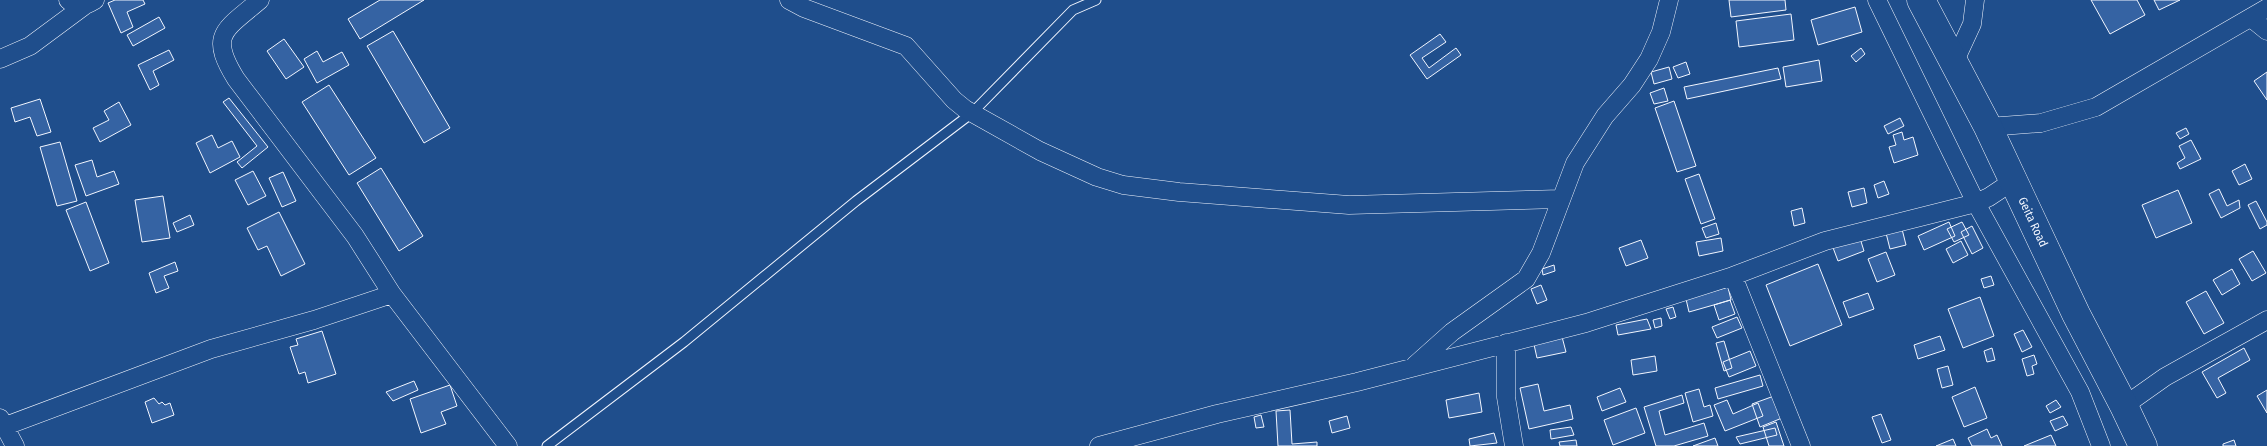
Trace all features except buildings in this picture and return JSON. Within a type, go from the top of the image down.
[{"type":"highway","name":"Geita Road","points":[[1920,0],[1988,127],[2076,314],[2124,406],[2142,446]]},
{"type":"street","points":[[260,0],[224,33],[221,42],[225,61],[236,80],[355,236],[392,294],[508,446]]},
{"type":"street","points":[[790,0],[804,8],[906,46],[954,100],[972,113],[1040,151],[1097,177],[1123,185],[1179,192],[1349,205],[1560,199]]},
{"type":"street","points":[[1412,368],[1452,332],[1526,279],[1540,253],[1560,199],[1586,144],[1605,116],[1632,85],[1649,59],[1661,32],[1669,0]]},
{"type":"street","points":[[1877,0],[1976,203],[2080,392],[2101,446]]},
{"type":"street","points":[[1954,63],[1972,24],[1976,0]]},
{"type":"street","points":[[0,59],[30,46],[82,2]]},
{"type":"street","points":[[1988,127],[2041,123],[2096,107],[2267,8]]},
{"type":"street","points":[[2251,18],[2267,31]]},
{"type":"street","points":[[1100,446],[1217,414],[1412,368],[1586,323],[1734,276],[1825,241],[1976,203],[2013,181]]},
{"type":"street","points":[[1734,276],[1801,446]]},
{"type":"street","points":[[15,446],[2,424],[211,349],[314,320],[392,294]]},
{"type":"street","points":[[2124,406],[2165,377],[2267,320]]},
{"type":"street","points":[[1506,343],[1506,398],[1514,446]]},
{"type":"lane","points":[[547,446],[684,342],[856,201],[972,113],[1073,10],[1096,0]]}]
